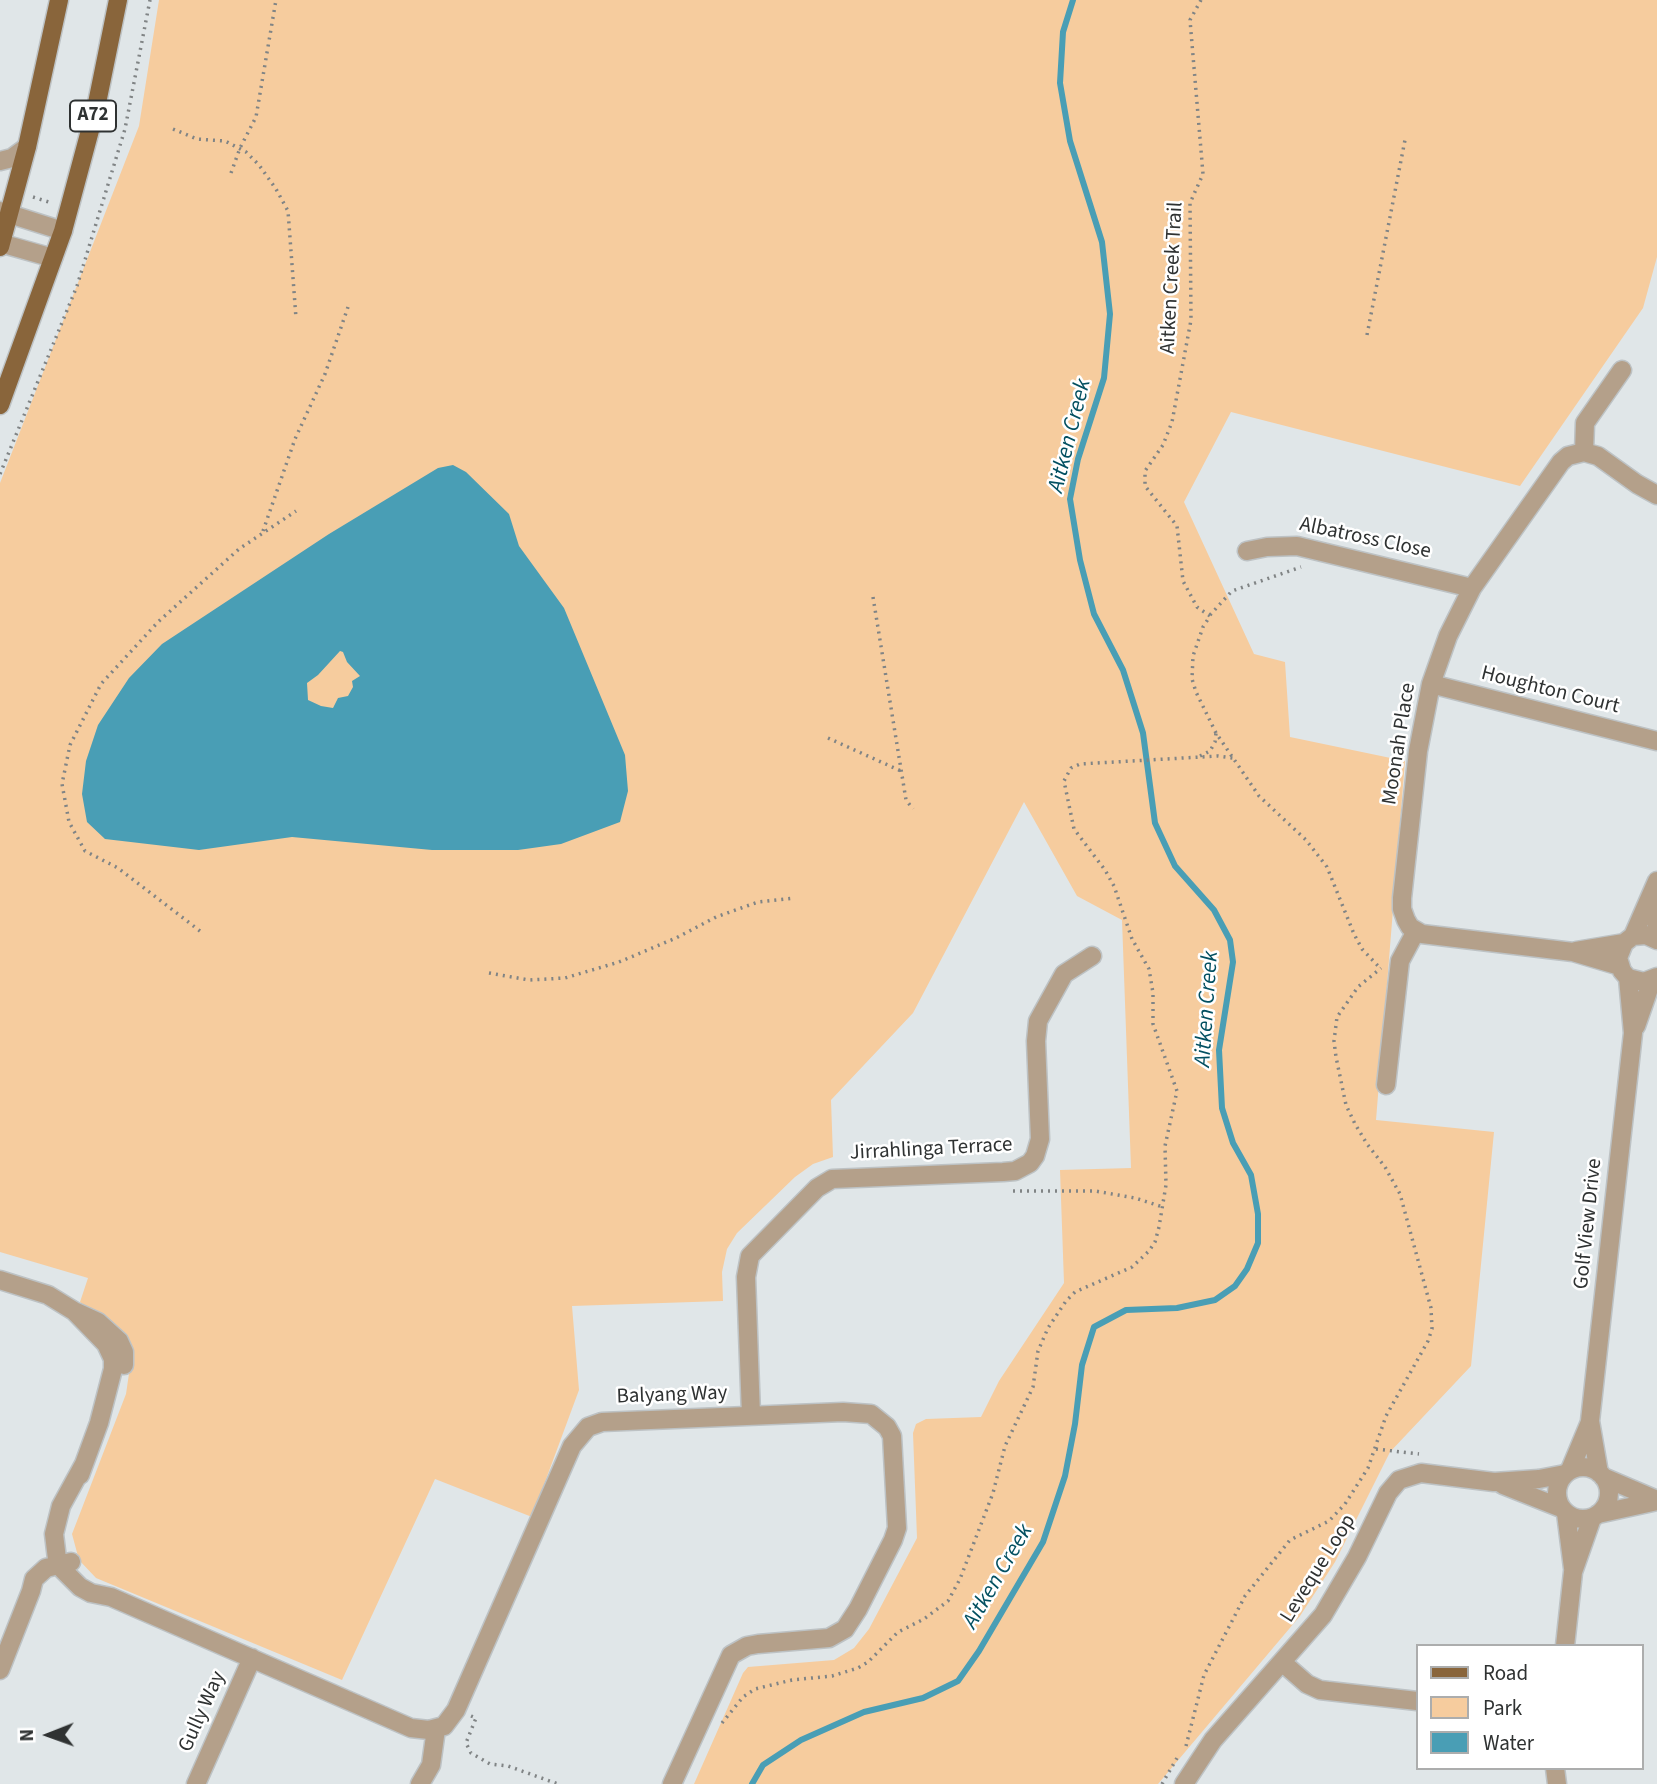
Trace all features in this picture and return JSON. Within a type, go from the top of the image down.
[{"type":"main road","points":[[0,245],[5,213],[16,192],[27,147],[59,0]]},
{"type":"main road","name":"A72","points":[[0,405],[63,231],[96,108],[118,0]]},
{"type":"street","points":[[0,161],[12,158],[27,147]]},
{"type":"street","points":[[5,213],[63,231]]},
{"type":"street","points":[[0,245],[53,258]]},
{"type":"street","points":[[1622,370],[1586,423],[1584,452],[1598,456],[1657,495]]},
{"type":"street","name":"Moonah Place","points":[[1416,931],[1406,920],[1402,898],[1419,751],[1431,684],[1448,636],[1472,588],[1561,462],[1568,456],[1584,452]]},
{"type":"street","name":"Albatross Close","points":[[1247,551],[1297,546],[1472,588]]},
{"type":"street","name":"Houghton Court","points":[[1431,684],[1657,741]]},
{"type":"street","points":[[1656,883],[1657,935]]},
{"type":"street","points":[[1628,940],[1656,883]]},
{"type":"street","points":[[1386,1085],[1400,961],[1416,931],[1431,936],[1573,952],[1644,982],[1654,979]]},
{"type":"street","points":[[1573,952],[1646,935],[1657,940]]},
{"type":"street","name":"Golf View Drive","points":[[1601,1475],[1590,1421],[1633,1033],[1624,972],[1618,958],[1628,940]]},
{"type":"street","name":"Jirrahlinga Terrace","points":[[751,1415],[746,1277],[750,1256],[817,1188],[831,1180],[995,1173],[1014,1171],[1030,1163],[1035,1157],[1040,1139],[1036,1041],[1038,1021],[1064,974],[1092,956]]},
{"type":"street","name":"Golf View Drive","points":[[1633,1033],[1654,979]]},
{"type":"street","points":[[0,1280],[48,1295],[74,1311],[106,1344],[113,1359],[113,1369],[99,1423],[83,1464],[65,1534],[65,1565]]},
{"type":"street","name":"Balyang Way","points":[[427,1730],[444,1726],[456,1710],[572,1446],[588,1427],[602,1422],[751,1415],[855,1412],[871,1414],[879,1419],[892,1436],[896,1534],[850,1623],[839,1634],[817,1641],[747,1646],[731,1655],[672,1784]]},
{"type":"street","name":"Golf View Drive","points":[[1567,1472],[1590,1421]]},
{"type":"street","points":[[1573,1572],[1557,1490],[1567,1472],[1588,1468],[1657,1501]]},
{"type":"street","name":"Leveque Loop","points":[[1184,1784],[1213,1740],[1312,1630],[1338,1590],[1393,1485],[1407,1476],[1421,1474],[1494,1482],[1539,1479],[1567,1472]]},
{"type":"street","points":[[1565,1644],[1573,1572],[1595,1516],[1603,1509],[1608,1497],[1601,1475]]},
{"type":"street","name":"Leveque Loop","points":[[1494,1482],[1563,1511]]},
{"type":"street","points":[[1563,1511],[1578,1519],[1657,1501]]},
{"type":"street","points":[[0,1670],[3,1651],[31,1591],[65,1565]]},
{"type":"street","points":[[65,1565],[111,1597],[427,1730],[431,1765],[421,1781]]},
{"type":"street","name":"Gully Way","points":[[196,1784],[252,1658]]},
{"type":"street","points":[[1283,1663],[1307,1684],[1320,1690],[1416,1701]]},
{"type":"path","points":[[0,474],[77,286],[125,129],[150,0]]},
{"type":"path","points":[[231,173],[240,148],[257,117],[276,0]]},
{"type":"path","name":"Aitken Creek Trail","points":[[1201,0],[1190,20],[1203,174],[1190,203],[1191,320],[1169,432],[1143,477],[1150,494],[1177,526],[1183,581],[1197,607],[1210,615]]},
{"type":"path","points":[[173,129],[197,139],[225,141],[240,148],[259,165],[289,211],[296,318]]},
{"type":"path","points":[[1367,335],[1405,140]]},
{"type":"path","points":[[16,192],[98,217]]},
{"type":"path","points":[[262,533],[295,439],[325,374],[348,307]]},
{"type":"path","points":[[200,931],[118,868],[85,851],[69,822],[62,783],[70,745],[101,684],[158,622],[239,549],[296,511]]},
{"type":"path","points":[[1184,1748],[1189,1739],[1204,1675],[1245,1596],[1290,1541],[1336,1516],[1360,1481],[1376,1449],[1386,1416],[1428,1341],[1433,1320],[1400,1194],[1385,1167],[1367,1144],[1346,1105],[1335,1049],[1334,1029],[1337,1017],[1358,987],[1381,968],[1362,949],[1327,867],[1306,840],[1259,796],[1216,733],[1192,679],[1191,668],[1197,641],[1210,615],[1232,591],[1301,567]]},
{"type":"path","points":[[873,597],[906,800],[913,809]]},
{"type":"path","points":[[1198,757],[1210,751],[1216,733]]},
{"type":"path","points":[[828,738],[901,771]]},
{"type":"path","points":[[720,1725],[743,1697],[755,1689],[792,1680],[832,1676],[858,1668],[868,1662],[898,1632],[924,1619],[948,1601],[960,1579],[993,1493],[1005,1446],[1033,1387],[1038,1351],[1044,1335],[1066,1301],[1076,1292],[1132,1267],[1149,1251],[1157,1234],[1163,1207],[1166,1185],[1165,1146],[1177,1091],[1153,1024],[1152,980],[1132,939],[1114,886],[1074,829],[1064,781],[1071,768],[1080,764],[1198,757],[1233,758]]},
{"type":"path","points":[[489,973],[529,980],[565,978],[619,962],[676,938],[716,917],[758,902],[795,898]]},
{"type":"path","points":[[1004,1192],[1095,1191],[1135,1198],[1163,1207]]},
{"type":"path","points":[[1376,1449],[1423,1455]]},
{"type":"path","points":[[456,1710],[476,1718],[466,1743],[471,1753],[490,1764],[508,1766],[558,1784]]},
{"type":"path","points":[[1162,1784],[1178,1756]]},
{"type":"green space","points":[[159,0],[1657,0],[1657,257],[1643,308],[1520,486],[1231,412],[1184,502],[1254,654],[1285,662],[1290,737],[1405,761],[1376,1120],[1494,1132],[1471,1366],[1390,1452],[1335,1562],[1300,1616],[1158,1784],[694,1784],[748,1667],[834,1660],[854,1648],[869,1629],[917,1538],[913,1433],[916,1424],[926,1419],[981,1417],[999,1381],[1064,1283],[1060,1170],[1131,1168],[1122,920],[1077,896],[1024,802],[913,1013],[831,1100],[833,1157],[813,1164],[795,1177],[737,1233],[727,1249],[722,1272],[723,1301],[572,1306],[579,1390],[532,1517],[435,1479],[342,1680],[96,1578],[79,1560],[72,1534],[126,1394],[131,1360],[126,1337],[80,1302],[88,1278],[0,1252],[0,483],[139,126]]},
{"type":"water","points":[[453,465],[466,472],[509,514],[519,546],[564,608],[625,755],[628,791],[620,822],[561,844],[518,850],[432,850],[292,837],[199,850],[105,839],[87,822],[82,794],[86,761],[98,725],[129,678],[162,644],[329,534],[438,468]],"holes":[[[340,651],[347,662],[360,676],[352,681],[353,687],[348,696],[338,698],[333,708],[308,700],[307,683]]]},
{"type":"waterway","name":"Aitken Creek","points":[[752,1784],[763,1765],[801,1740],[864,1712],[923,1698],[958,1681],[979,1651],[1043,1542],[1065,1476],[1082,1365],[1094,1327],[1126,1310],[1177,1308],[1215,1300],[1235,1286],[1247,1269],[1258,1243],[1258,1214],[1251,1175],[1233,1143],[1222,1108],[1219,1050],[1233,962],[1230,940],[1214,910],[1175,866],[1155,823],[1143,733],[1123,670],[1094,614],[1080,560],[1070,499],[1078,459],[1104,378],[1110,314],[1102,242],[1070,141],[1060,83],[1063,32],[1073,0]]}]
